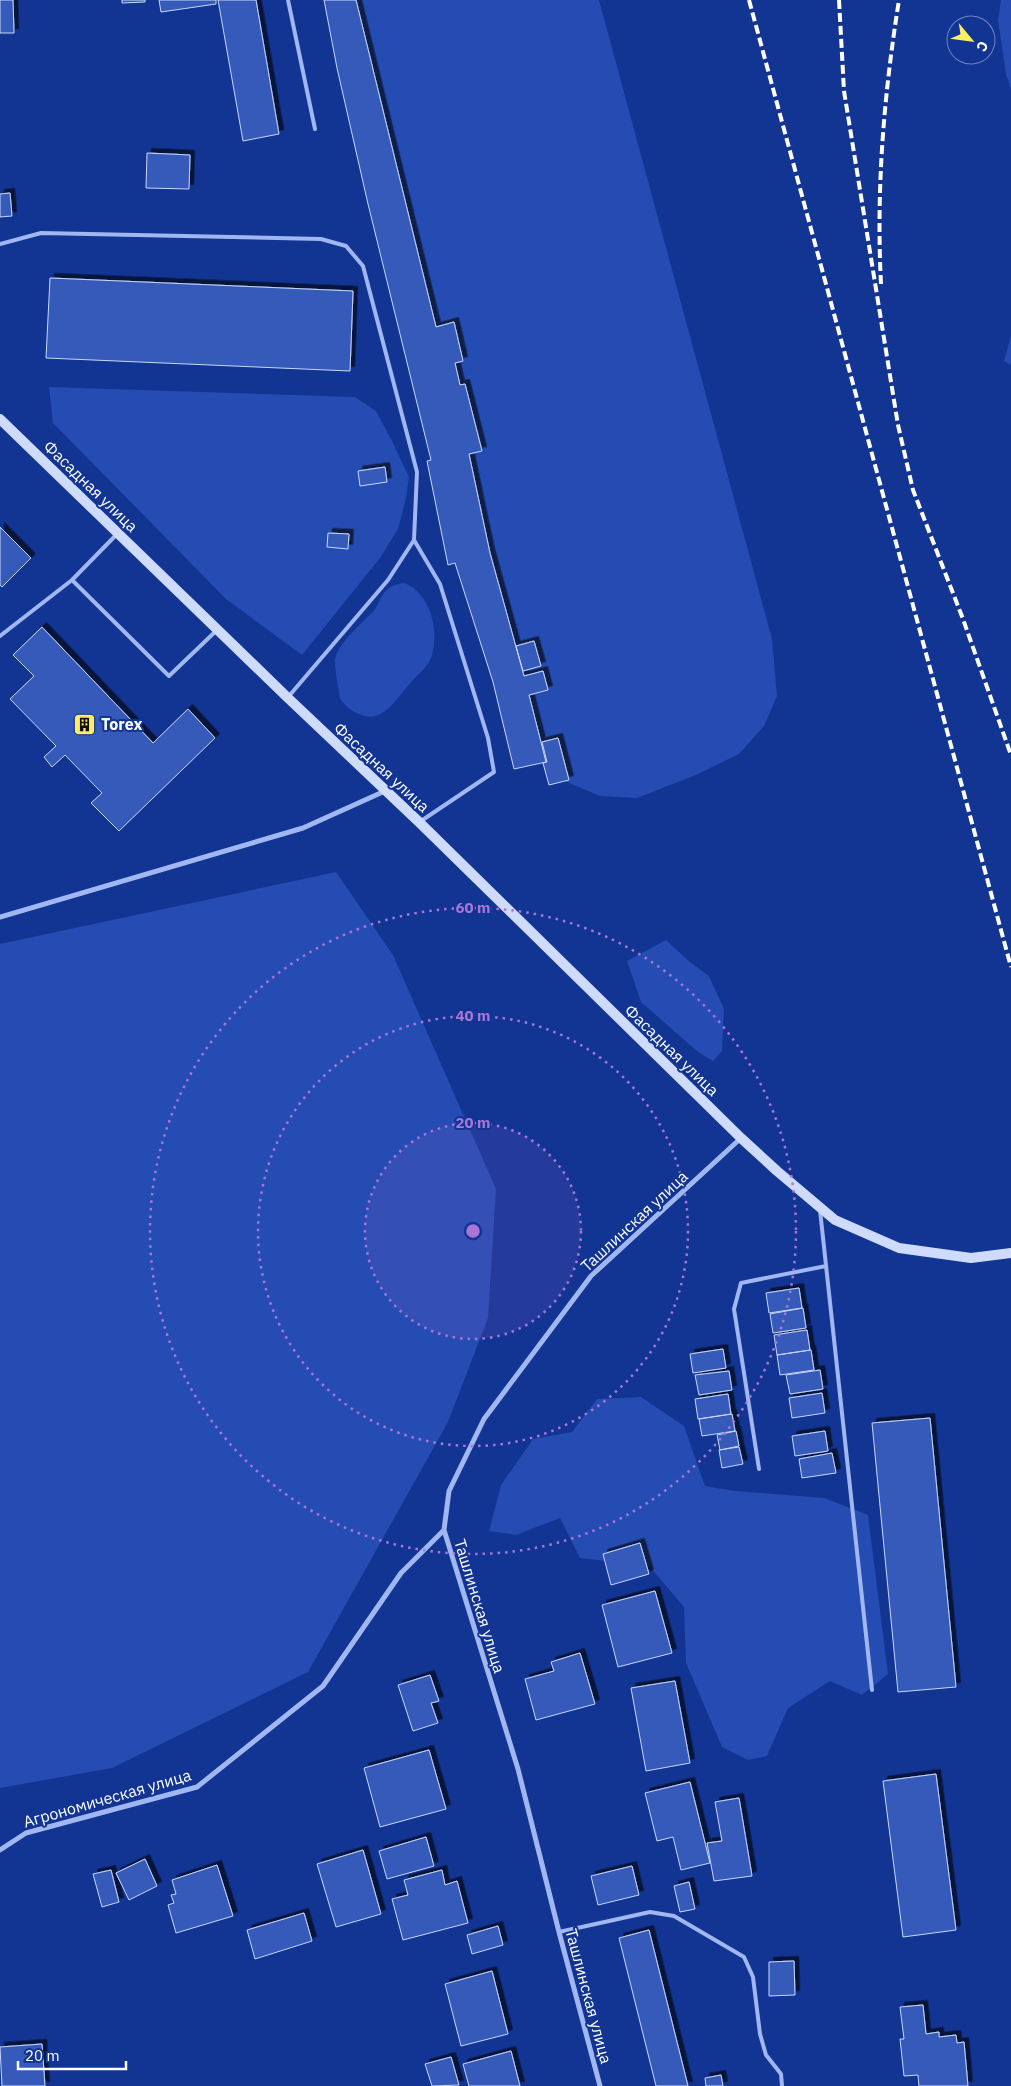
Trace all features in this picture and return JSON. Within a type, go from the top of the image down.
[{"type":"main road","name":"Фасадная улица","points":[[0,419],[217,630],[419,822],[741,1138],[776,1171],[835,1220],[899,1248],[971,1258],[1011,1254]]},
{"type":"street","points":[[0,917],[302,828],[386,791]]},
{"type":"street","name":"Ташлинская улица","points":[[600,2086],[518,1769],[444,1530],[449,1491],[484,1419],[591,1276],[741,1138]]},
{"type":"street","name":"Агрономическая улица","points":[[0,1850],[26,1833],[197,1787],[323,1686],[402,1573],[444,1530]]},
{"type":"lane","points":[[288,0],[315,130]]},
{"type":"lane","points":[[0,244],[41,233],[321,238],[346,246],[363,266],[417,472],[414,540],[388,580],[288,698]]},
{"type":"lane","points":[[0,636],[72,580],[118,533]]},
{"type":"lane","points":[[414,540],[440,584],[488,738],[494,772],[419,822]]},
{"type":"lane","points":[[72,580],[169,676],[217,630]]},
{"type":"lane","points":[[820,1207],[872,1690]]},
{"type":"lane","points":[[760,1469],[734,1308],[741,1283],[826,1266]]},
{"type":"lane","points":[[559,1932],[650,1912],[674,1916],[744,1956],[753,1977],[760,2034],[766,2055],[781,2074],[782,2086]]},
{"type":"shaded area","points":[[345,0],[599,0],[772,639],[777,696],[764,726],[739,754],[696,775],[637,798],[600,796],[553,776],[537,758]]},
{"type":"shaded area","points":[[1001,0],[1011,0],[1011,89],[1006,74],[998,20]]},
{"type":"shaded area","points":[[1011,336],[1011,365],[1004,361]]},
{"type":"shaded area","points":[[49,387],[355,397],[376,411],[409,477],[398,529],[380,558],[302,655],[226,599],[53,423]]},
{"type":"shaded area","points":[[404,583],[421,595],[427,604],[434,625],[434,648],[425,668],[389,708],[383,713],[368,717],[349,708],[341,700],[335,660],[341,646],[375,609],[386,591],[393,586]]},
{"type":"shaded area","points":[[336,872],[393,955],[496,1189],[488,1318],[448,1422],[308,1672],[112,1768],[0,1788],[0,944]]},
{"type":"shaded area","points":[[666,940],[709,976],[724,1009],[722,1051],[713,1061],[698,1052],[641,1002],[627,961]]},
{"type":"shaded area","points":[[641,1397],[684,1426],[705,1486],[735,1491],[824,1498],[868,1515],[888,1674],[862,1695],[830,1681],[788,1708],[767,1756],[748,1760],[722,1747],[686,1663],[684,1607],[649,1566],[580,1558],[560,1518],[516,1535],[489,1531],[501,1485],[533,1439],[572,1432],[597,1399]]},
{"type":"building","points":[[0,0],[13,0],[14,33],[0,33]]},
{"type":"building","points":[[122,0],[145,0],[145,2],[122,3]]},
{"type":"building","points":[[159,0],[216,0],[216,4],[161,12]]},
{"type":"building","points":[[218,0],[256,0],[279,134],[243,141]]},
{"type":"building","points":[[324,0],[356,0],[436,327],[454,322],[463,361],[455,363],[460,385],[465,384],[482,451],[469,454],[490,553],[524,676],[543,671],[548,690],[529,695],[546,762],[514,769],[493,682],[455,563],[448,565],[427,461],[431,460],[368,204],[337,68]]},
{"type":"building","points":[[147,153],[190,155],[189,189],[146,188]]},
{"type":"building","points":[[10,193],[12,216],[0,217],[0,194]]},
{"type":"building","points":[[50,278],[353,291],[350,371],[46,358]]},
{"type":"building","points":[[385,467],[387,482],[360,486],[358,471]]},
{"type":"building","points":[[0,527],[31,558],[2,587],[0,585]]},
{"type":"building","points":[[328,533],[349,534],[348,549],[327,547]]},
{"type":"building","name":"Torex","points":[[42,627],[153,743],[188,709],[215,738],[119,831],[91,803],[102,793],[65,755],[52,767],[44,757],[56,746],[10,699],[34,676],[13,655]]},
{"type":"building","points":[[534,641],[541,666],[523,671],[516,646]]},
{"type":"building","points":[[558,738],[569,780],[549,785],[543,763],[547,762],[542,742]]},
{"type":"building","points":[[799,1288],[802,1308],[769,1313],[766,1293]]},
{"type":"building","points":[[803,1308],[806,1328],[773,1333],[770,1314]]},
{"type":"building","points":[[807,1330],[810,1350],[777,1355],[774,1335]]},
{"type":"building","points":[[723,1349],[726,1368],[693,1373],[690,1354]]},
{"type":"building","points":[[811,1350],[814,1370],[780,1375],[777,1355]]},
{"type":"building","points":[[820,1370],[823,1389],[790,1394],[786,1375]]},
{"type":"building","points":[[729,1371],[732,1390],[699,1395],[695,1375]]},
{"type":"building","points":[[822,1393],[825,1413],[792,1418],[789,1398]]},
{"type":"building","points":[[728,1394],[731,1414],[698,1419],[695,1399]]},
{"type":"building","points":[[732,1414],[735,1431],[702,1436],[699,1419]]},
{"type":"building","points":[[930,1418],[956,1687],[898,1692],[872,1423]]},
{"type":"building","points":[[736,1431],[739,1446],[720,1450],[717,1435]]},
{"type":"building","points":[[825,1431],[828,1451],[795,1456],[792,1436]]},
{"type":"building","points":[[739,1447],[743,1464],[722,1468],[719,1450]]},
{"type":"building","points":[[832,1453],[836,1473],[802,1478],[799,1459]]},
{"type":"building","points":[[640,1543],[649,1574],[611,1585],[603,1554]]},
{"type":"building","points":[[655,1591],[672,1653],[618,1667],[602,1605]]},
{"type":"building","points":[[580,1653],[595,1704],[536,1720],[525,1679],[554,1671],[551,1662]]},
{"type":"building","points":[[430,1675],[439,1701],[431,1703],[438,1723],[413,1731],[398,1685]]},
{"type":"building","points":[[675,1681],[690,1763],[646,1771],[631,1688]]},
{"type":"building","points":[[429,1750],[446,1809],[380,1827],[364,1768]]},
{"type":"building","points":[[936,1774],[956,1930],[903,1937],[883,1781]]},
{"type":"building","points":[[690,1782],[710,1863],[681,1870],[673,1837],[657,1841],[645,1793]]},
{"type":"building","points":[[739,1798],[752,1876],[714,1881],[707,1843],[722,1841],[715,1802]]},
{"type":"building","points":[[426,1837],[434,1866],[387,1879],[379,1851]]},
{"type":"building","points":[[363,1850],[381,1914],[336,1927],[317,1864]]},
{"type":"building","points":[[145,1859],[157,1886],[129,1900],[116,1873]]},
{"type":"building","points":[[217,1865],[233,1916],[176,1933],[168,1905],[174,1903],[171,1895],[176,1894],[172,1880]]},
{"type":"building","points":[[632,1866],[639,1895],[598,1905],[591,1876]]},
{"type":"building","points":[[111,1870],[119,1902],[102,1907],[93,1874]]},
{"type":"building","points":[[442,1870],[445,1885],[457,1881],[468,1923],[403,1940],[392,1899],[408,1895],[404,1880]]},
{"type":"building","points":[[689,1882],[695,1909],[680,1912],[674,1886]]},
{"type":"building","points":[[304,1913],[312,1941],[255,1959],[247,1930]]},
{"type":"building","points":[[498,1926],[503,1945],[472,1954],[467,1935]]},
{"type":"building","points":[[649,1930],[688,2086],[656,2086],[619,1938]]},
{"type":"building","points":[[794,1961],[795,1995],[769,1996],[769,1962]]},
{"type":"building","points":[[492,1971],[508,2034],[461,2046],[445,1984]]},
{"type":"building","points":[[923,2005],[926,2034],[939,2032],[939,2037],[956,2035],[957,2043],[964,2042],[968,2086],[919,2086],[918,2075],[904,2076],[900,2039],[904,2039],[900,2007]]},
{"type":"building","points":[[42,2044],[45,2086],[2,2086],[0,2047]]},
{"type":"building","points":[[511,2051],[520,2086],[469,2086],[463,2064]]},
{"type":"building","points":[[451,2057],[459,2085],[432,2086],[425,2064]]},
{"type":"building","points":[[721,2075],[723,2086],[706,2086],[705,2078]]},
{"type":"railway","points":[[749,0],[1011,967]]},
{"type":"railway","points":[[839,0],[844,91],[898,425],[913,490],[963,619],[1011,755]]},
{"type":"railway","points":[[881,284],[880,212],[882,141],[899,0]]},
{"type":"place","name":"Torex","points":[[85,724]]}]
